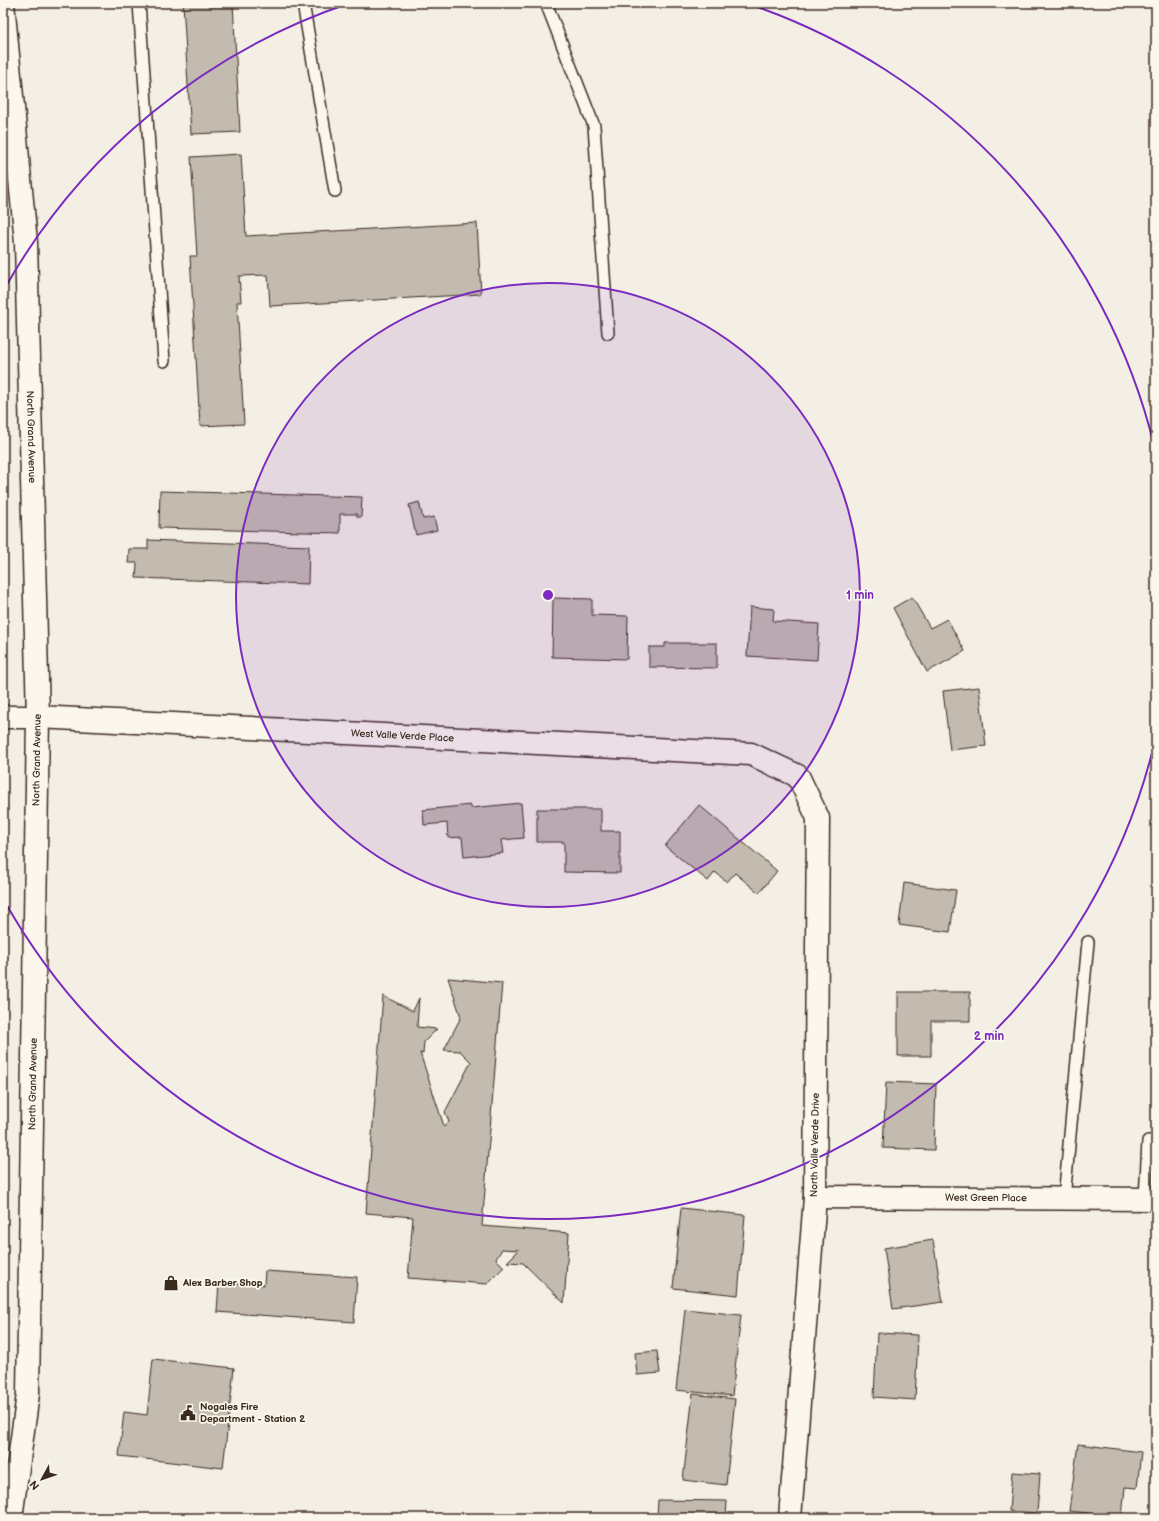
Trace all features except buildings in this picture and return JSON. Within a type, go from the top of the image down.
[{"type":"street","name":"North Grand Avenue","points":[[3,3],[26,242],[38,717],[28,1394],[11,1518]]},
{"type":"street","name":"West Valle Verde Place","points":[[3,717],[38,717],[751,754],[798,776]]},
{"type":"street","name":"North Valle Verde Drive","points":[[790,1518],[815,1197],[818,818],[798,776]]},
{"type":"street","name":"West Green Place","points":[[815,1197],[1150,1199]]},
{"type":"lane","points":[[139,3],[164,361]]},
{"type":"lane","points":[[302,3],[335,192]]},
{"type":"lane","points":[[546,3],[594,126],[608,333]]},
{"type":"lane","points":[[1064,1199],[1088,942]]},
{"type":"lane","points":[[1150,1199],[1148,1142],[1156,1142]]},
{"type":"place","name":"Alex Barber Shop","points":[[171,1283]]},
{"type":"place","name":"Nogales Fire Department - Station 2","points":[[188,1413]]}]
